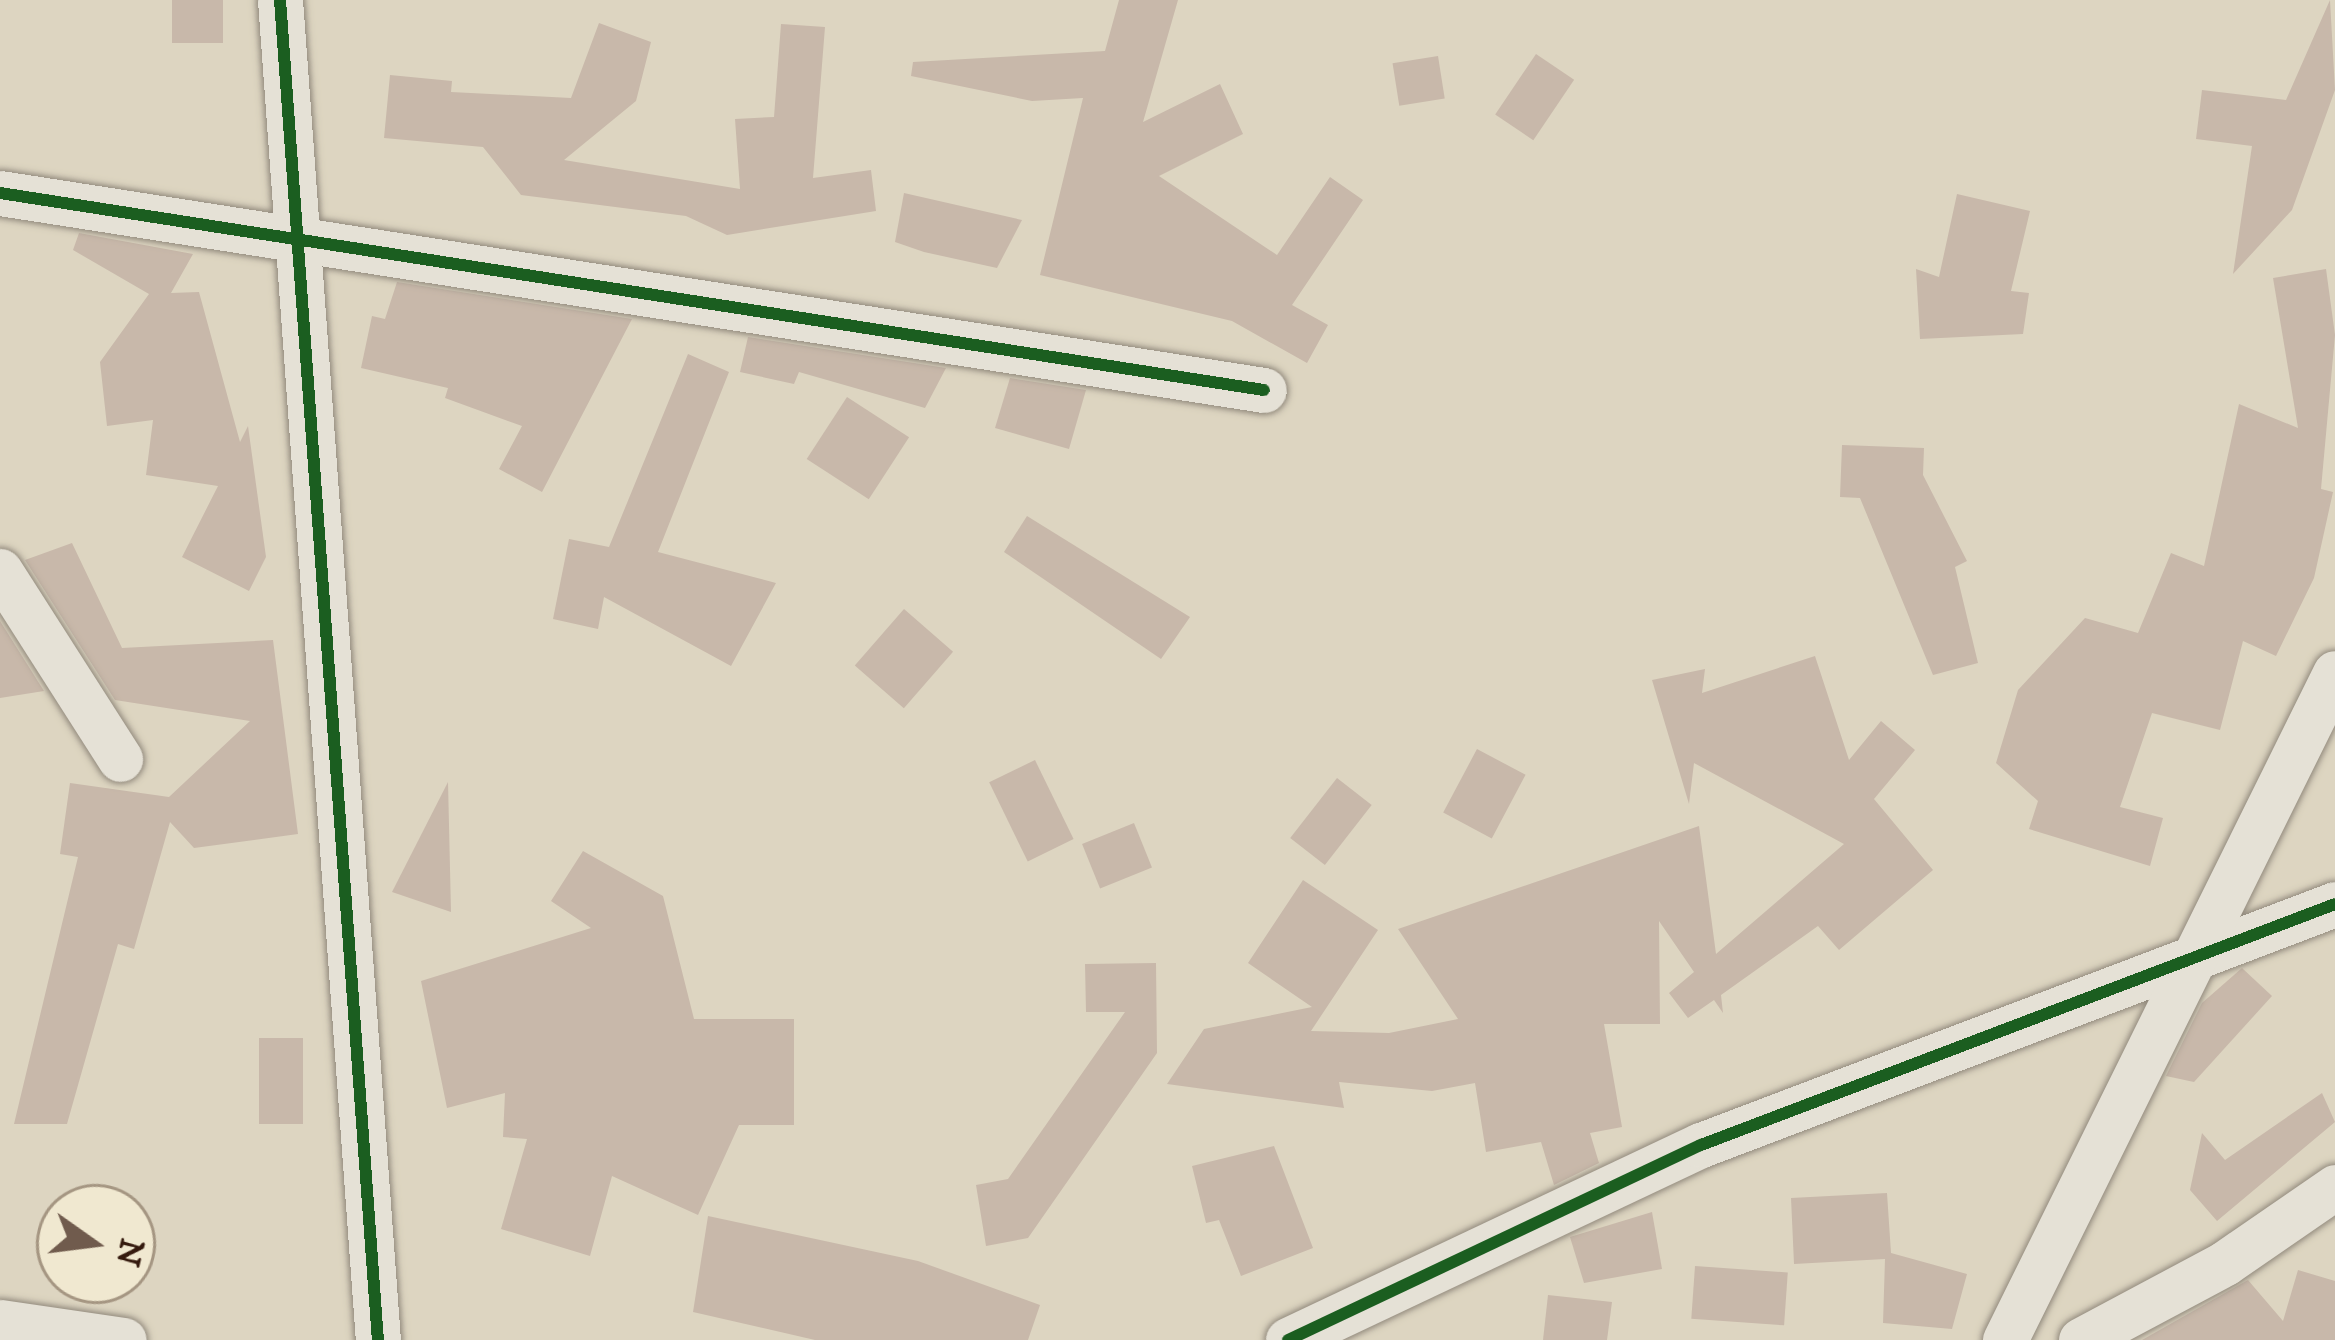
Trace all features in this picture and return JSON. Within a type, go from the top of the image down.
[{"type":"street","points":[[280,0],[378,1340]]},
{"type":"street","points":[[0,193],[1264,390]]},
{"type":"street","points":[[0,572],[120,758]]},
{"type":"street","points":[[2005,1340],[2186,965],[2335,673]]},
{"type":"street","points":[[1288,1340],[1701,1144],[2186,965],[2335,904]]},
{"type":"street","points":[[2081,1340],[2225,1263],[2335,1187]]},
{"type":"street","points":[[0,1322],[124,1340]]},
{"type":"building","points":[[172,0],[223,0],[223,43],[172,43]]},
{"type":"building","points":[[1119,0],[1178,0],[1143,122],[1220,84],[1243,134],[1159,176],[1277,255],[1330,177],[1363,200],[1292,305],[1328,325],[1307,363],[1232,321],[1040,275],[1083,98],[1032,101],[911,76],[913,62],[1105,51]]},
{"type":"building","points":[[2330,0],[2335,90],[2292,210],[2233,274],[2252,146],[2196,139],[2202,90],[2286,100]]},
{"type":"building","points":[[599,23],[651,42],[636,101],[564,160],[740,189],[735,119],[774,117],[781,24],[825,27],[813,178],[871,170],[876,211],[727,235],[686,216],[521,195],[483,147],[384,138],[390,75],[452,81],[451,92],[571,98]]},
{"type":"building","points":[[1536,54],[1574,80],[1533,140],[1495,115]]},
{"type":"building","points":[[1438,56],[1445,98],[1399,106],[1393,63]]},
{"type":"building","points":[[904,193],[1022,220],[997,268],[924,252],[895,242]]},
{"type":"building","points":[[1957,194],[2030,211],[2011,291],[2029,293],[2023,334],[1920,339],[1916,269],[1939,277]]},
{"type":"building","points":[[79,233],[193,254],[171,293],[199,292],[240,442],[248,426],[266,557],[249,591],[182,557],[218,486],[146,475],[153,420],[107,426],[100,362],[149,294],[73,250]]},
{"type":"building","points":[[2326,269],[2335,335],[2321,489],[2333,492],[2314,578],[2276,656],[2243,641],[2220,730],[2152,713],[2120,807],[2163,818],[2150,866],[2029,829],[2038,801],[1996,763],[2018,690],[2085,618],[2138,633],[2171,553],[2204,566],[2239,404],[2298,428],[2273,278]]},
{"type":"building","points":[[397,282],[632,319],[542,492],[499,469],[522,426],[445,398],[448,388],[361,368],[372,316],[385,319]]},
{"type":"building","points":[[748,337],[946,368],[925,408],[799,372],[794,384],[740,372]]},
{"type":"building","points":[[688,354],[729,372],[658,552],[776,583],[731,666],[604,597],[598,629],[553,619],[569,539],[609,547]]},
{"type":"building","points":[[1010,378],[1086,390],[1069,449],[995,428]]},
{"type":"building","points":[[847,397],[909,437],[869,499],[807,459]]},
{"type":"building","points":[[1842,445],[1924,448],[1923,475],[1967,561],[1955,567],[1978,663],[1933,675],[1860,498],[1840,497]]},
{"type":"building","points":[[1027,516],[1190,617],[1161,659],[1004,552]]},
{"type":"building","points":[[72,543],[122,648],[273,640],[298,834],[194,848],[170,822],[134,949],[118,944],[67,1124],[14,1124],[78,857],[60,854],[70,783],[169,797],[250,721],[115,700],[25,560]]},
{"type":"building","points":[[904,609],[953,652],[904,708],[855,666]]},
{"type":"building","points":[[0,621],[44,691],[0,698]]},
{"type":"building","points":[[1815,656],[1849,760],[1881,721],[1915,750],[1874,799],[1933,870],[1839,950],[1818,926],[1721,995],[1723,1013],[1714,1000],[1688,1018],[1669,993],[1694,972],[1659,921],[1660,1024],[1604,1024],[1622,1127],[1590,1133],[1599,1163],[1554,1185],[1541,1142],[1486,1152],[1475,1083],[1432,1091],[1339,1082],[1344,1108],[1167,1084],[1204,1029],[1312,1007],[1248,963],[1303,880],[1378,930],[1311,1031],[1389,1033],[1458,1019],[1398,929],[1699,826],[1716,954],[1844,844],[1694,763],[1689,804],[1652,680],[1705,669],[1702,693]]},
{"type":"building","points":[[1477,749],[1526,775],[1492,838],[1443,813]]},
{"type":"building","points":[[1035,760],[1074,839],[1028,861],[989,782]]},
{"type":"building","points":[[1337,778],[1372,805],[1325,865],[1290,838]]},
{"type":"building","points":[[448,782],[451,912],[392,892]]},
{"type":"building","points":[[1134,823],[1152,868],[1100,888],[1082,844]]},
{"type":"building","points":[[583,851],[663,896],[694,1019],[794,1019],[794,1125],[739,1125],[698,1215],[612,1176],[590,1256],[501,1229],[527,1139],[503,1137],[505,1093],[447,1108],[421,981],[591,928],[551,901]]},
{"type":"building","points":[[1156,963],[1157,1053],[1028,1238],[986,1246],[976,1185],[1008,1179],[1125,1012],[1086,1012],[1085,964]]},
{"type":"building","points":[[2242,968],[2272,996],[2194,1082],[2166,1076],[2202,1003]]},
{"type":"building","points":[[259,1038],[303,1038],[303,1124],[259,1124]]},
{"type":"building","points":[[2322,1093],[2335,1122],[2217,1221],[2190,1190],[2202,1133],[2225,1160]]},
{"type":"building","points":[[1274,1146],[1313,1248],[1241,1276],[1219,1220],[1206,1223],[1192,1166]]},
{"type":"building","points":[[1887,1193],[1891,1253],[1967,1274],[1952,1329],[1883,1323],[1885,1259],[1794,1264],[1791,1198]]},
{"type":"building","points":[[1652,1212],[1662,1269],[1584,1283],[1570,1237]]},
{"type":"building","points":[[708,1216],[918,1261],[1040,1305],[1028,1340],[815,1340],[693,1312]]},
{"type":"building","points":[[1695,1266],[1788,1272],[1784,1325],[1691,1319]]},
{"type":"building","points":[[2298,1270],[2335,1281],[2335,1340],[2142,1340],[2248,1280],[2283,1321]]},
{"type":"building","points":[[1548,1295],[1612,1302],[1607,1340],[1543,1340]]},
{"type":"cycle path","points":[[280,0],[378,1340]]},
{"type":"cycle path","points":[[0,193],[1264,390]]},
{"type":"cycle path","points":[[1288,1340],[1701,1145],[2335,904]]}]
